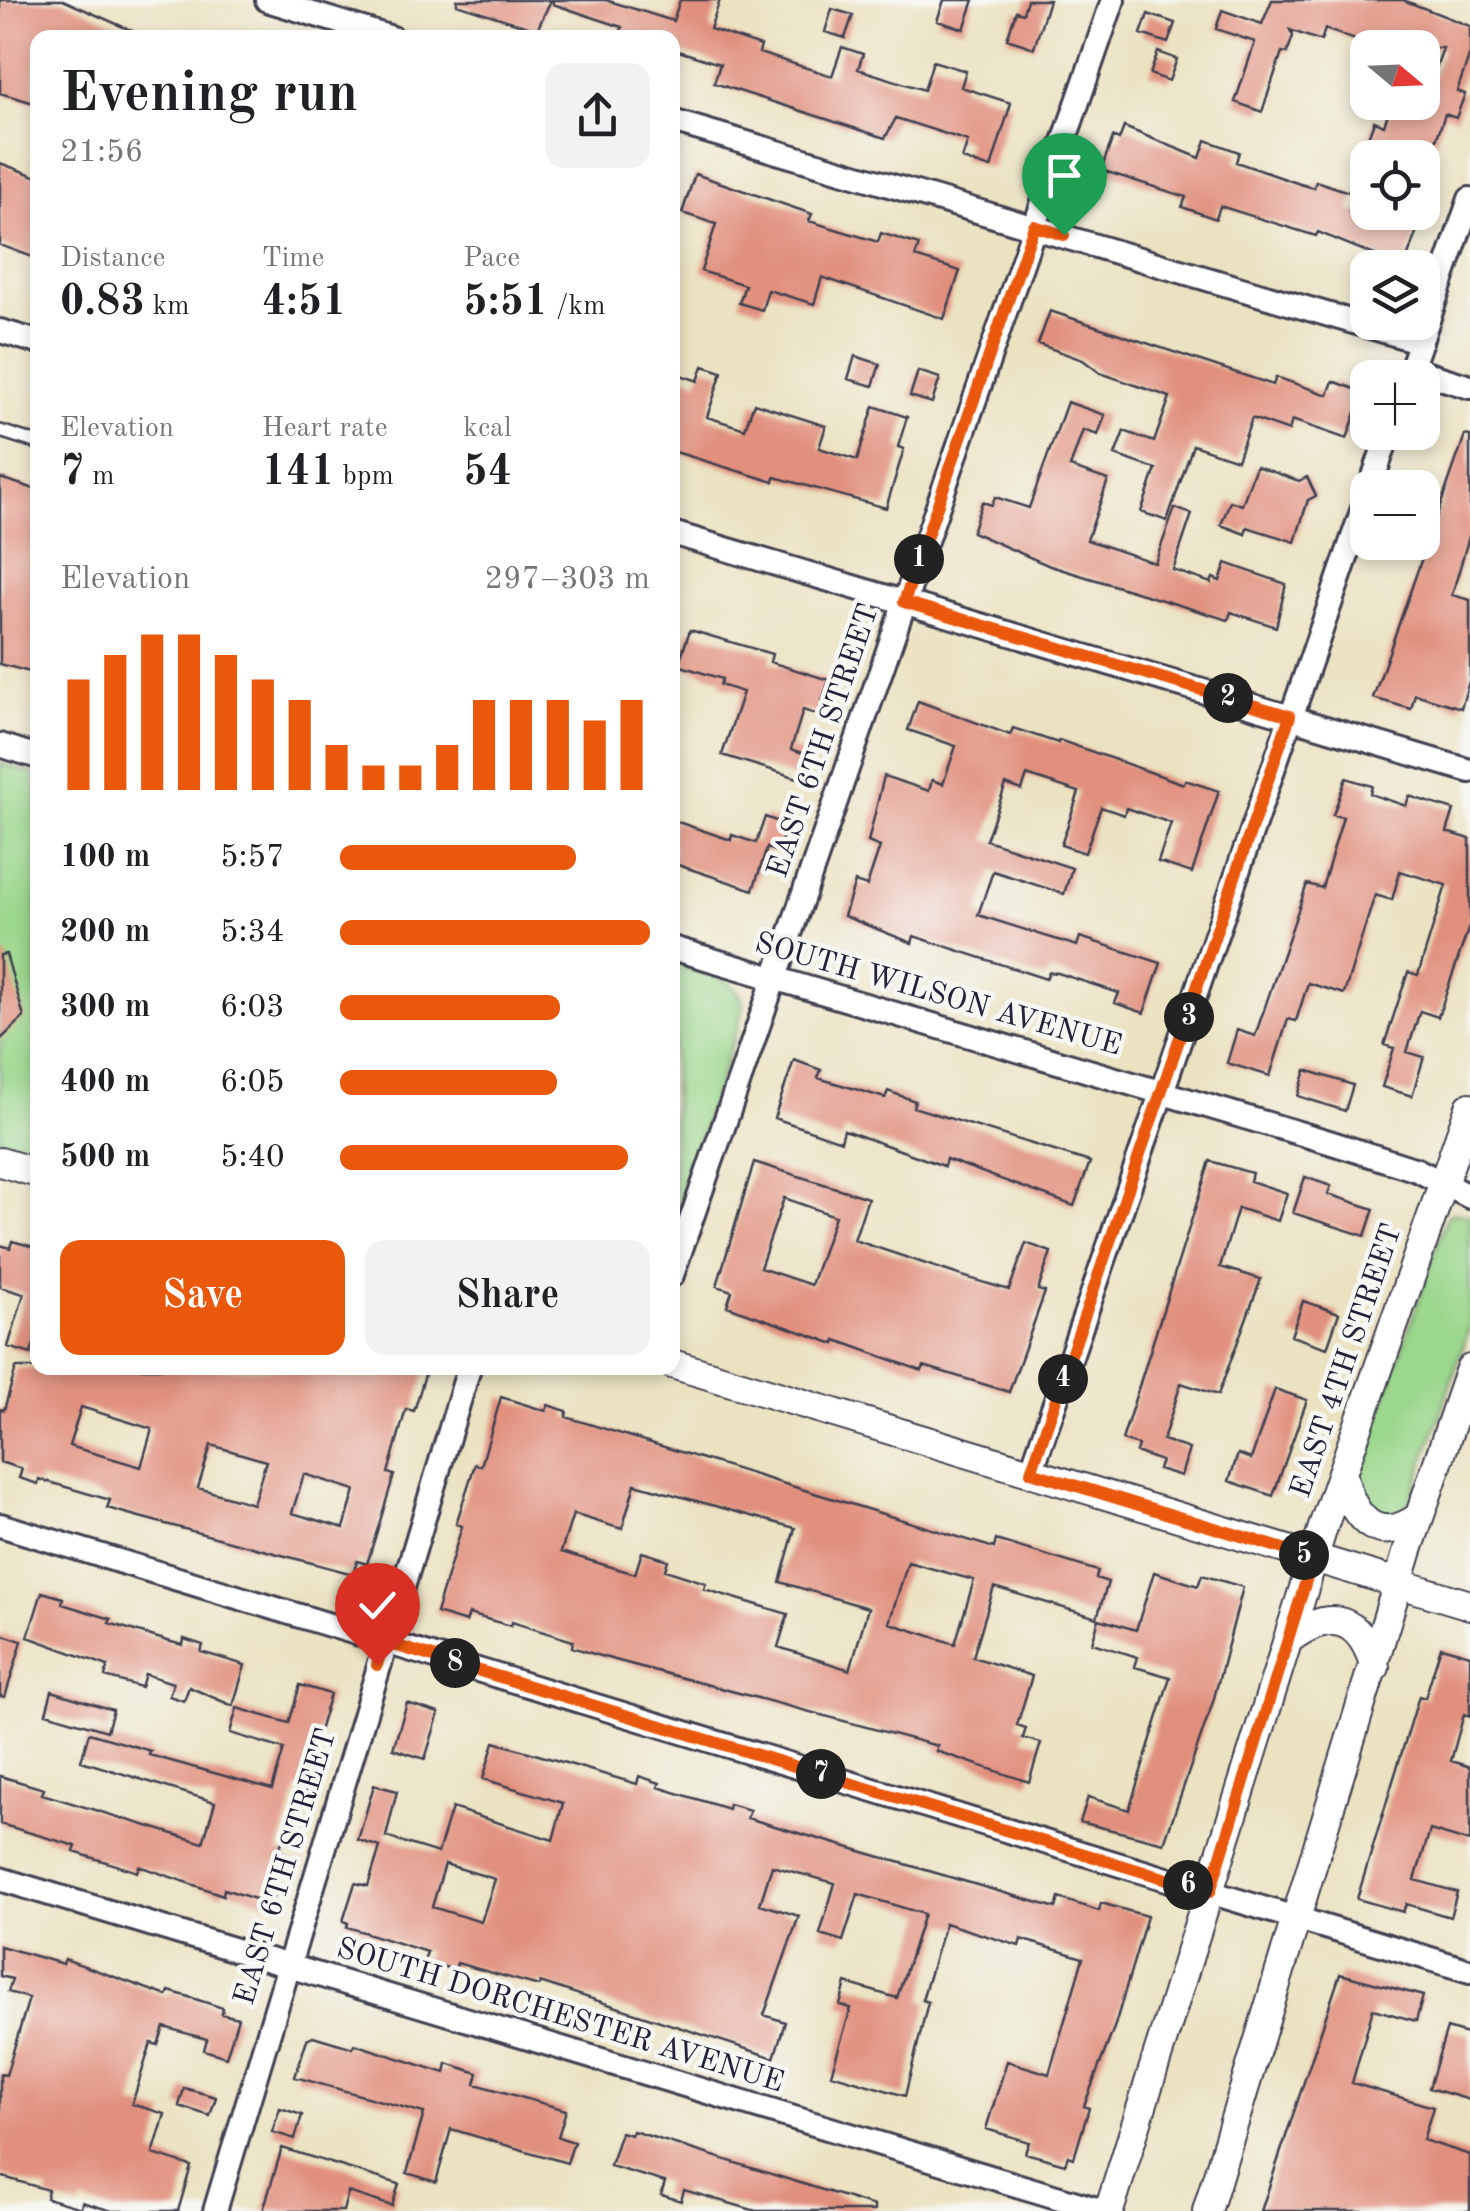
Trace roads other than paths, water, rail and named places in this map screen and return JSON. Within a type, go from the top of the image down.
[{"type":"street","name":"EAST 6TH STREET","points":[[680,1252],[1113,0]]},
{"type":"street","points":[[283,2],[368,30]]},
{"type":"street","points":[[680,122],[1421,342]]},
{"type":"street","points":[[1415,360],[1470,199]]},
{"type":"street","points":[[0,331],[30,340]]},
{"type":"street","points":[[1440,380],[1470,387]]},
{"type":"street","points":[[680,535],[1470,771]]},
{"type":"street","points":[[1031,1472],[1350,545]]},
{"type":"street","points":[[0,745],[30,754]]},
{"type":"street","name":"SOUTH WILSON AVENUE","points":[[680,950],[1418,1170],[1443,1187],[1470,1197]]},
{"type":"street","name":"EAST 4TH STREET","points":[[1106,2211],[1313,1558],[1470,1107]]},
{"type":"street","points":[[0,1162],[30,1171]]},
{"type":"street","points":[[680,1366],[1470,1606]]},
{"type":"street","points":[[1207,2211],[1300,1917],[1419,1517],[1470,1369]]},
{"type":"street","name":"EAST 6TH STREET","points":[[215,2211],[466,1375]]},
{"type":"street","points":[[1342,1472],[1351,1508],[1361,1521],[1392,1528],[1406,1526],[1419,1517]]},
{"type":"street","points":[[0,1525],[1470,1971]]},
{"type":"street","points":[[1290,1639],[1316,1622],[1343,1623],[1366,1641],[1375,1667]]},
{"type":"street","name":"SOUTH DORCHESTER AVENUE","points":[[0,1879],[1106,2211]]},
{"type":"lane","points":[[0,431],[30,440]]}]
